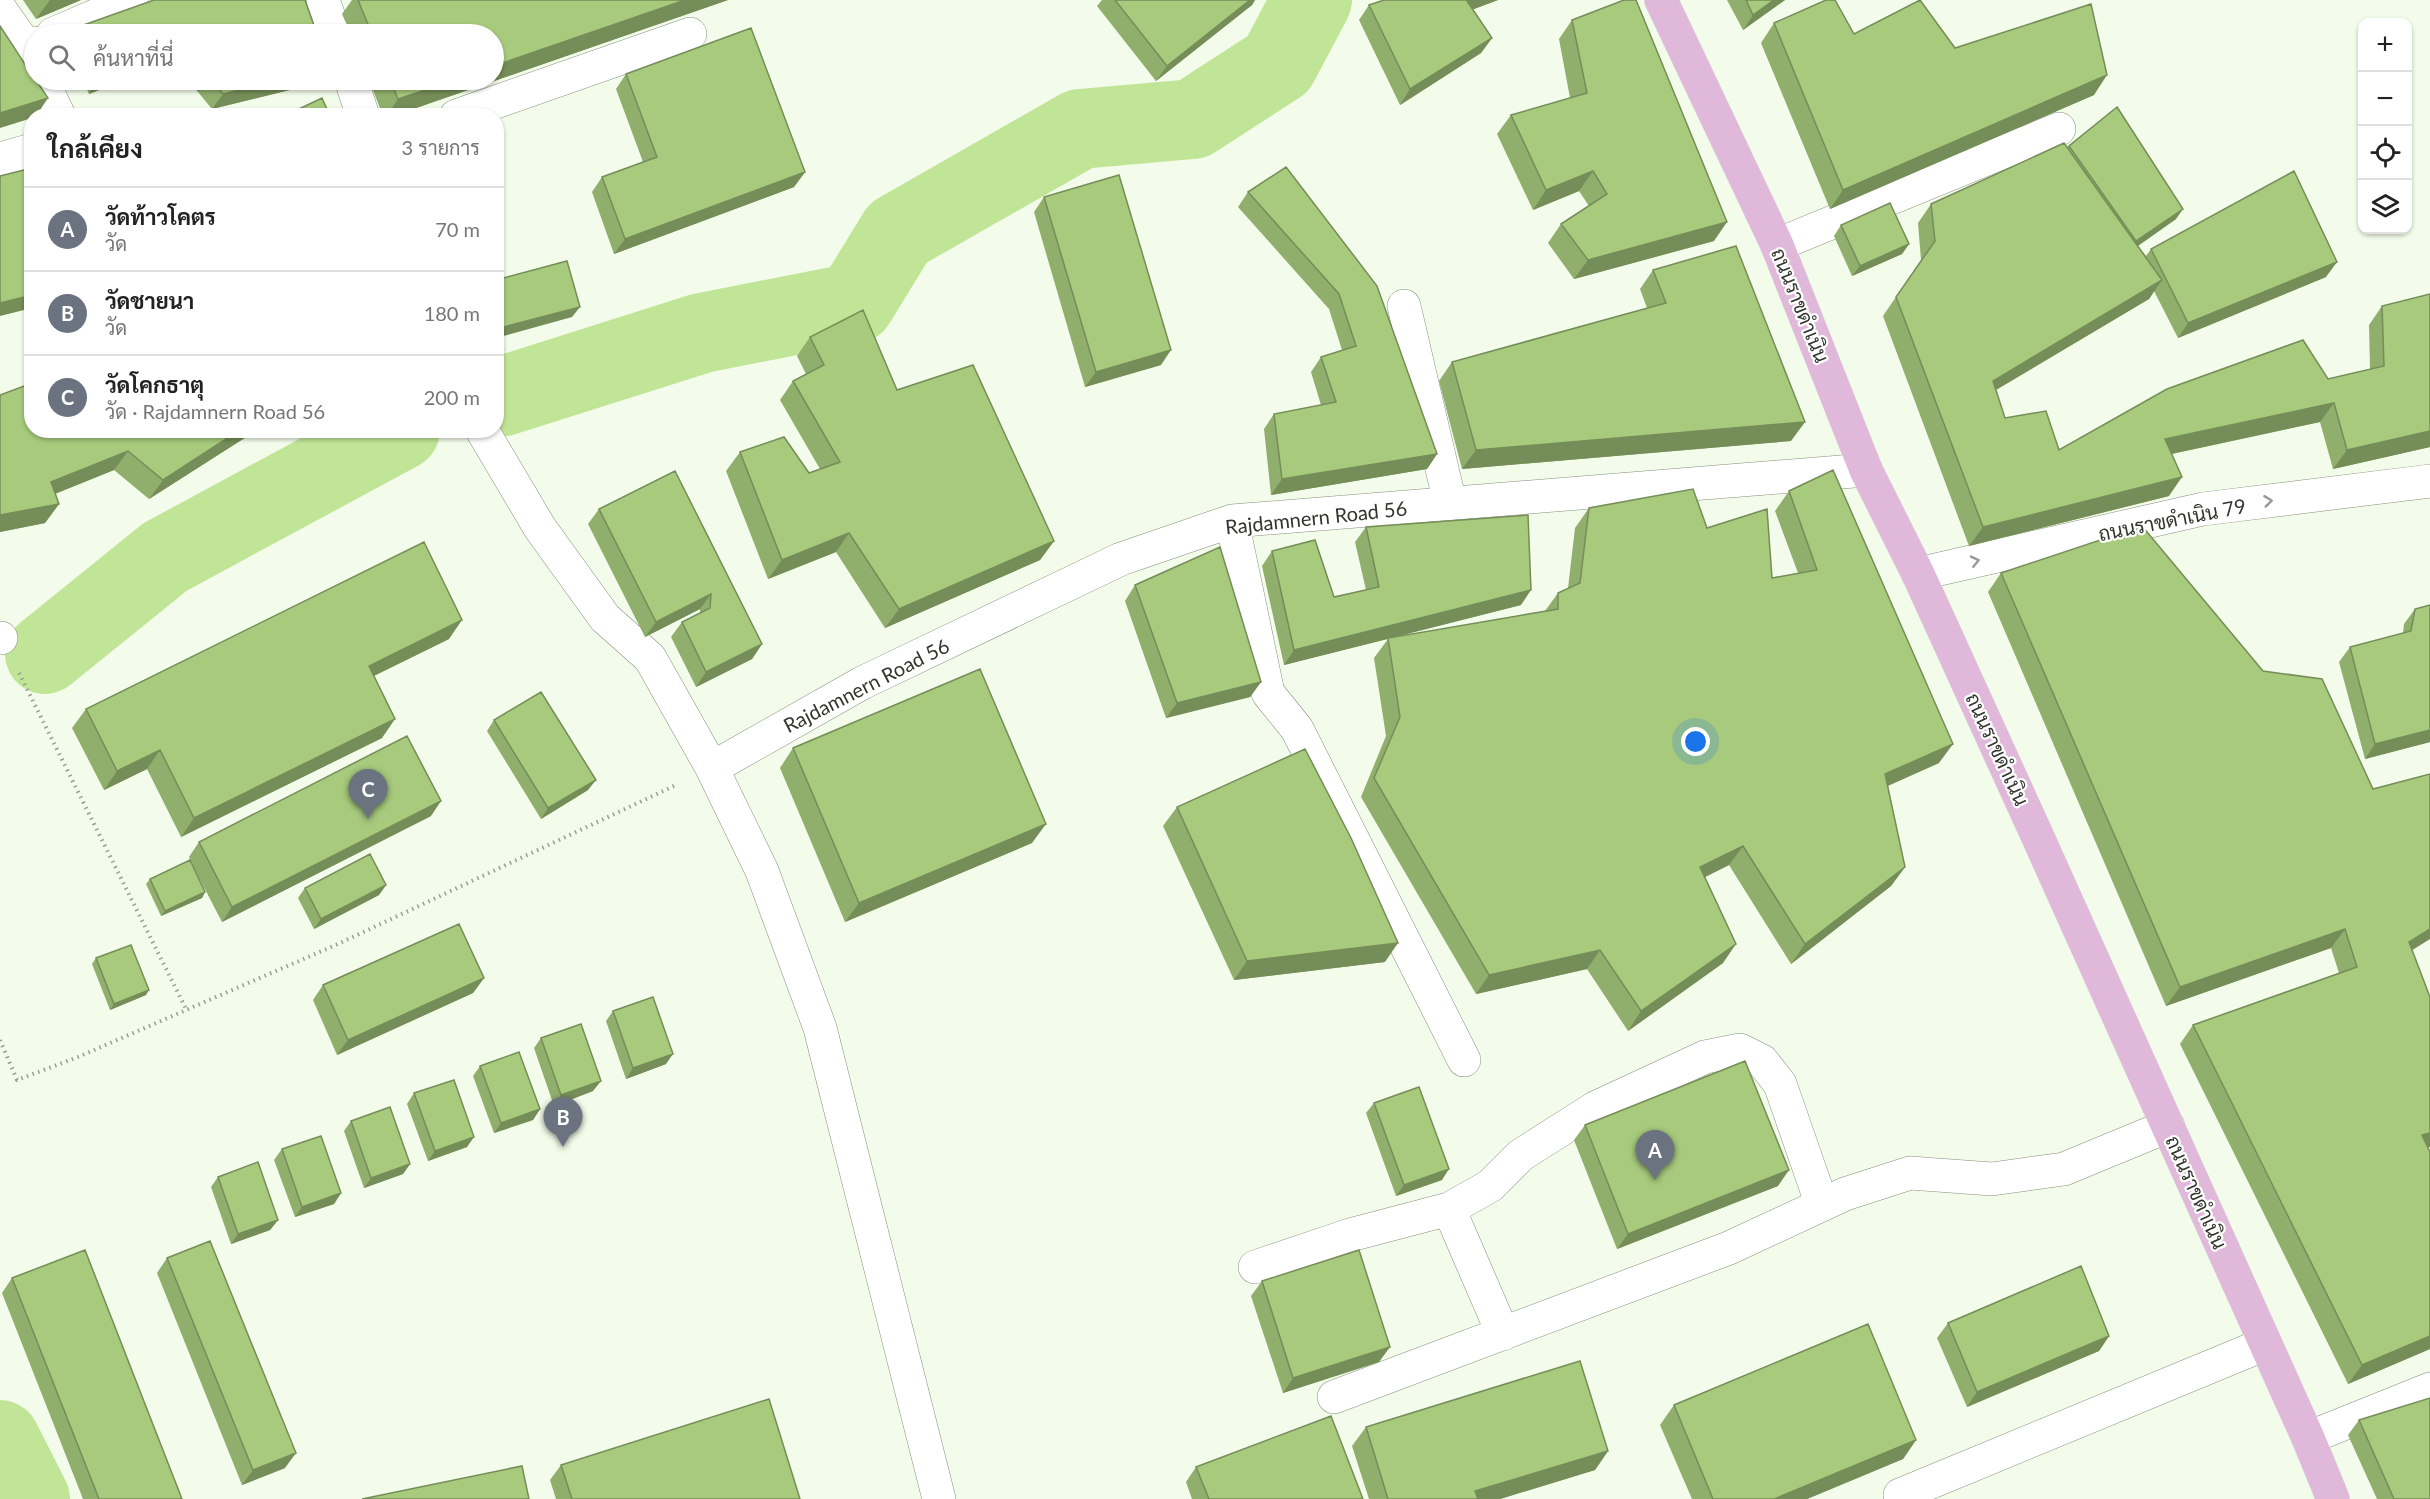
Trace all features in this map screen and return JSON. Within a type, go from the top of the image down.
[{"type":"main road","name":"ถนนราขดำเนิน","points":[[1661,0],[1777,245],[1866,470],[1918,574],[2308,1438],[2333,1499]]},
{"type":"street","points":[[83,24],[132,0]]},
{"type":"street","points":[[323,0],[331,24]]},
{"type":"street","points":[[0,9],[24,34]]},
{"type":"street","points":[[479,108],[690,34]]},
{"type":"street","points":[[47,90],[55,108]]},
{"type":"street","points":[[354,90],[360,108]]},
{"type":"street","points":[[1777,245],[2059,129]]},
{"type":"street","points":[[0,159],[24,152]]},
{"type":"street","points":[[1404,306],[1450,503]]},
{"type":"street","points":[[487,438],[540,528],[604,618],[650,658],[712,768],[762,871],[820,1028],[939,1499]]},
{"type":"street","name":"Rajdamnern Road 56","points":[[712,768],[862,683],[1110,564],[1232,521],[1866,470]]},
{"type":"street","name":"ถนนราขดำเนิน 79","points":[[1918,574],[2203,509],[2430,481]]},
{"type":"street","points":[[1232,521],[1268,693],[1297,729],[1464,1060]]},
{"type":"street","points":[[1255,1267],[1350,1235],[1449,1209],[1490,1186],[1521,1155],[1594,1108],[1706,1057],[1740,1050],[1762,1061],[1780,1084],[1822,1205]]},
{"type":"street","points":[[1334,1397],[1729,1248],[1845,1194],[1910,1173],[1992,1179],[2064,1169],[2168,1126]]},
{"type":"street","points":[[1449,1209],[1503,1334]]},
{"type":"street","points":[[1900,1495],[2265,1344]]},
{"type":"street","points":[[2308,1438],[2430,1389]]},
{"type":"path","points":[[1,638],[186,1009]]},
{"type":"path","points":[[0,1040],[17,1080],[78,1057],[338,944],[712,768]]},
{"type":"building","points":[[154,0],[305,0],[313,24],[86,24]]},
{"type":"building","points":[[358,0],[685,0],[504,63],[504,24],[368,24]]},
{"type":"building","points":[[1115,0],[1250,0],[1167,66]]},
{"type":"building","points":[[1384,0],[1468,0],[1492,38],[1410,89],[1369,5]]},
{"type":"building","points":[[1624,0],[1636,0],[1727,222],[1588,260],[1561,224],[1607,194],[1593,171],[1546,190],[1511,115],[1587,93],[1572,20]]},
{"type":"building","points":[[1746,0],[1774,0],[1753,15]]},
{"type":"building","points":[[1826,0],[1835,0],[1854,34],[1920,0],[1955,48],[2091,4],[2107,75],[1843,190],[1774,23]]},
{"type":"building","points":[[0,26],[24,63],[24,90],[43,90],[48,98],[0,113]]},
{"type":"building","points":[[751,28],[805,172],[625,239],[602,177],[657,157],[626,74]]},
{"type":"building","points":[[220,90],[239,90],[223,94]]},
{"type":"building","points":[[394,90],[425,90],[398,99]]},
{"type":"building","points":[[322,98],[326,108],[301,108]]},
{"type":"building","points":[[2117,107],[2183,209],[2136,241],[2069,146]]},
{"type":"building","points":[[2064,143],[2162,280],[1993,381],[2005,418],[2046,411],[2059,450],[2167,389],[2303,340],[2328,379],[2384,366],[2382,306],[2430,294],[2430,431],[2347,450],[2334,403],[2165,439],[2182,477],[1983,527],[1896,297],[1935,241],[1931,204]]},
{"type":"building","points":[[1286,167],[1377,286],[1437,454],[1282,479],[1274,414],[1336,402],[1321,357],[1356,346],[1339,294],[1248,192]]},
{"type":"building","points":[[24,170],[24,297],[0,303],[0,176]]},
{"type":"building","points":[[2294,171],[2337,262],[2188,323],[2151,249]]},
{"type":"building","points":[[1119,175],[1171,350],[1096,372],[1044,197]]},
{"type":"building","points":[[1890,203],[1909,244],[1860,266],[1841,225]]},
{"type":"building","points":[[1736,246],[1805,422],[1476,450],[1452,362],[1666,303],[1653,270]]},
{"type":"building","points":[[567,261],[580,307],[504,327],[504,278]]},
{"type":"building","points":[[863,310],[897,390],[973,365],[1054,541],[899,609],[849,533],[782,560],[740,452],[784,437],[809,473],[840,462],[793,381],[824,365],[810,337]]},
{"type":"building","points":[[24,386],[24,438],[228,438],[163,480],[128,451],[51,482],[59,504],[0,515],[0,395]]},
{"type":"building","points":[[1833,470],[1953,744],[1885,774],[1905,867],[1805,944],[1743,846],[1700,867],[1736,944],[1641,1011],[1600,950],[1489,975],[1374,778],[1400,717],[1388,638],[1558,609],[1558,593],[1580,583],[1589,508],[1693,489],[1707,528],[1767,509],[1772,578],[1817,570],[1789,491]]},
{"type":"building","points":[[675,471],[762,644],[706,672],[682,622],[710,608],[711,594],[656,622],[599,509]]},
{"type":"building","points":[[1528,515],[1531,590],[1294,650],[1272,551],[1315,540],[1334,597],[1379,587],[1366,527]]},
{"type":"building","points":[[2142,526],[2263,671],[2322,679],[2373,789],[2430,774],[2430,929],[2409,942],[2430,997],[2430,1133],[2422,1135],[2430,1152],[2430,1336],[2362,1365],[2193,1025],[2357,967],[2345,929],[2180,987],[2001,573]]},
{"type":"building","points":[[424,542],[462,620],[369,666],[395,719],[194,818],[160,750],[117,771],[86,709]]},
{"type":"building","points":[[1220,547],[1261,682],[1177,703],[1135,585]]},
{"type":"building","points":[[2430,605],[2430,730],[2375,744],[2350,647],[2411,631],[2415,609]]},
{"type":"building","points":[[980,669],[1046,824],[859,903],[793,748]]},
{"type":"building","points":[[541,692],[596,780],[548,808],[494,720]]},
{"type":"building","points":[[407,736],[441,801],[232,907],[199,842]]},
{"type":"building","points":[[1305,749],[1351,838],[1398,943],[1247,961],[1177,807]]},
{"type":"building","points":[[370,854],[386,885],[321,919],[305,888]]},
{"type":"building","points":[[190,860],[205,892],[165,911],[150,879]]},
{"type":"building","points":[[459,924],[484,978],[348,1040],[323,985]]},
{"type":"building","points":[[131,945],[149,990],[114,1004],[96,958]]},
{"type":"building","points":[[653,997],[673,1054],[633,1068],[613,1011]]},
{"type":"building","points":[[581,1024],[601,1081],[561,1095],[541,1038]]},
{"type":"building","points":[[519,1052],[540,1109],[501,1123],[480,1066]]},
{"type":"building","points":[[1745,1061],[1789,1170],[1628,1234],[1585,1125]]},
{"type":"building","points":[[454,1080],[474,1137],[435,1151],[414,1093]]},
{"type":"building","points":[[1419,1087],[1449,1169],[1404,1185],[1374,1103]]},
{"type":"building","points":[[390,1107],[410,1164],[371,1178],[351,1121]]},
{"type":"building","points":[[321,1136],[341,1193],[302,1207],[282,1149]]},
{"type":"building","points":[[258,1162],[278,1220],[238,1234],[218,1177]]},
{"type":"building","points":[[210,1241],[296,1453],[253,1470],[167,1258]]},
{"type":"building","points":[[85,1250],[182,1499],[99,1499],[12,1278]]},
{"type":"building","points":[[1359,1250],[1390,1347],[1293,1378],[1262,1281]]},
{"type":"building","points":[[2081,1266],[2109,1336],[1977,1392],[1948,1323]]},
{"type":"building","points":[[1868,1324],[1916,1440],[1774,1499],[1713,1499],[1674,1405]]},
{"type":"building","points":[[1580,1361],[1608,1451],[1475,1491],[1478,1499],[1388,1499],[1366,1427]]},
{"type":"building","points":[[2430,1398],[2430,1499],[2394,1499],[2359,1420]]},
{"type":"building","points":[[769,1399],[800,1499],[572,1499],[561,1465]]},
{"type":"building","points":[[1331,1416],[1363,1499],[1209,1499],[1196,1467]]},
{"type":"building","points":[[522,1466],[529,1499],[362,1499]]},
{"type":"waterway","points":[[504,396],[702,333],[855,303],[898,233],[1080,129],[1193,119],[1278,64],[1312,0]]},
{"type":"waterway","points":[[45,654],[165,557],[385,438]]},
{"type":"waterway","points":[[0,1440],[30,1499]]},
{"type":"place","name":"วัดโคกธาตุ","points":[[368,819]]},
{"type":"place","name":"วัดชายนา","points":[[563,1147]]},
{"type":"place","name":"วัดท้าวโคตร","points":[[1655,1180]]}]
